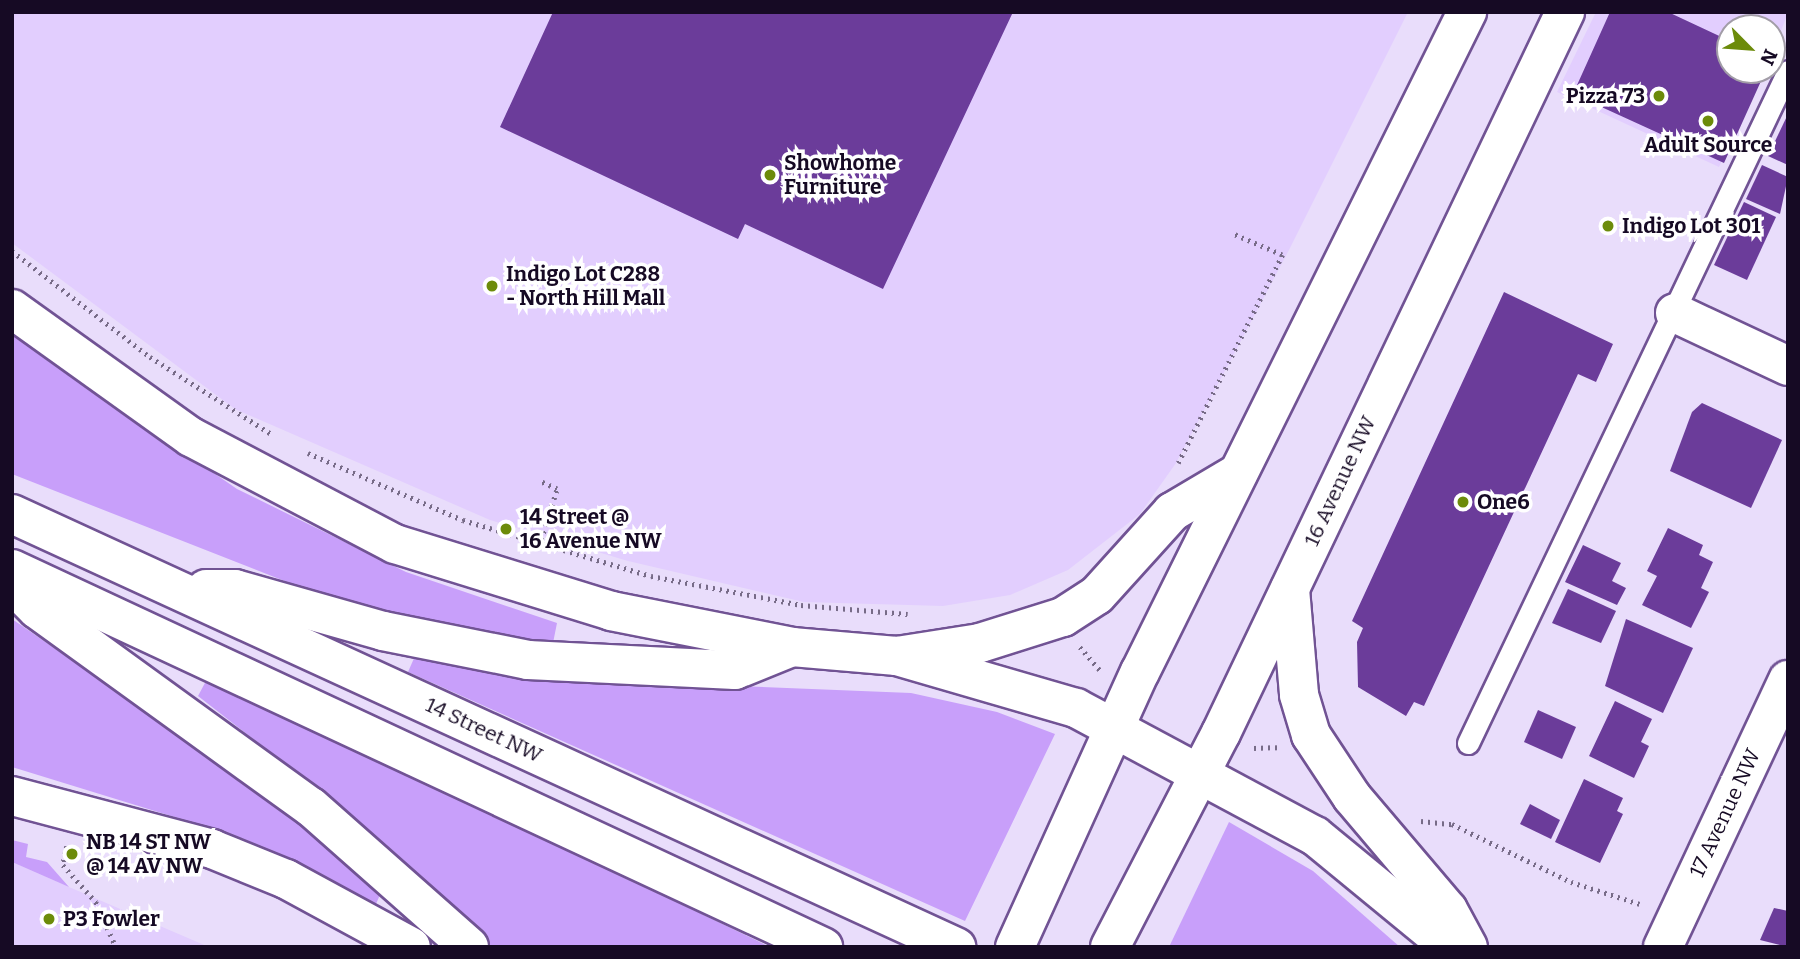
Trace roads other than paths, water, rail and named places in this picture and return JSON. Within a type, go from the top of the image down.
[{"type":"main road","points":[[1015,947],[1059,858],[1115,728],[1238,473],[1466,12]]},
{"type":"main road","name":"16 Avenue NW","points":[[1110,947],[1290,589],[1564,12]]},
{"type":"main road","points":[[12,309],[191,437],[395,544],[611,611],[792,647],[897,656],[1076,708],[1315,836],[1450,947]]},
{"type":"main road","points":[[1675,313],[1788,366]]},
{"type":"main road","points":[[897,656],[980,643],[1063,617],[1097,595],[1172,512],[1238,473]]},
{"type":"main road","name":"14 Street NW","points":[[12,514],[956,947]]},
{"type":"main road","points":[[12,569],[823,947]]},
{"type":"main road","points":[[12,584],[37,609],[311,807],[469,947]]},
{"type":"main road","points":[[180,590],[235,589],[383,631],[528,660],[735,670],[792,647]]},
{"type":"main road","points":[[1290,589],[1299,695],[1311,735],[1352,797],[1448,910],[1468,947]]},
{"type":"main road","name":"17 Avenue NW","points":[[1663,947],[1788,680]]},
{"type":"main road","points":[[12,796],[212,849],[286,879],[411,947]]},
{"type":"lane","points":[[1468,743],[1788,71]]},
{"type":"place","name":"Pizza 73","points":[[1659,96]]},
{"type":"place","name":"Adult Source","points":[[1708,121]]},
{"type":"place","name":"Showhome Furniture","points":[[770,175]]},
{"type":"place","name":"Indigo Lot 301","points":[[1608,226]]},
{"type":"place","name":"Indigo Lot C288 - North Hill Mall","points":[[492,286]]},
{"type":"place","name":"One6","points":[[1463,502]]},
{"type":"place","name":"14 Street @ 16 Avenue NW","points":[[506,529]]},
{"type":"place","name":"NB 14 ST NW @ 14 AV NW","points":[[72,854]]},
{"type":"place","name":"P3 Fowler","points":[[49,919]]}]
